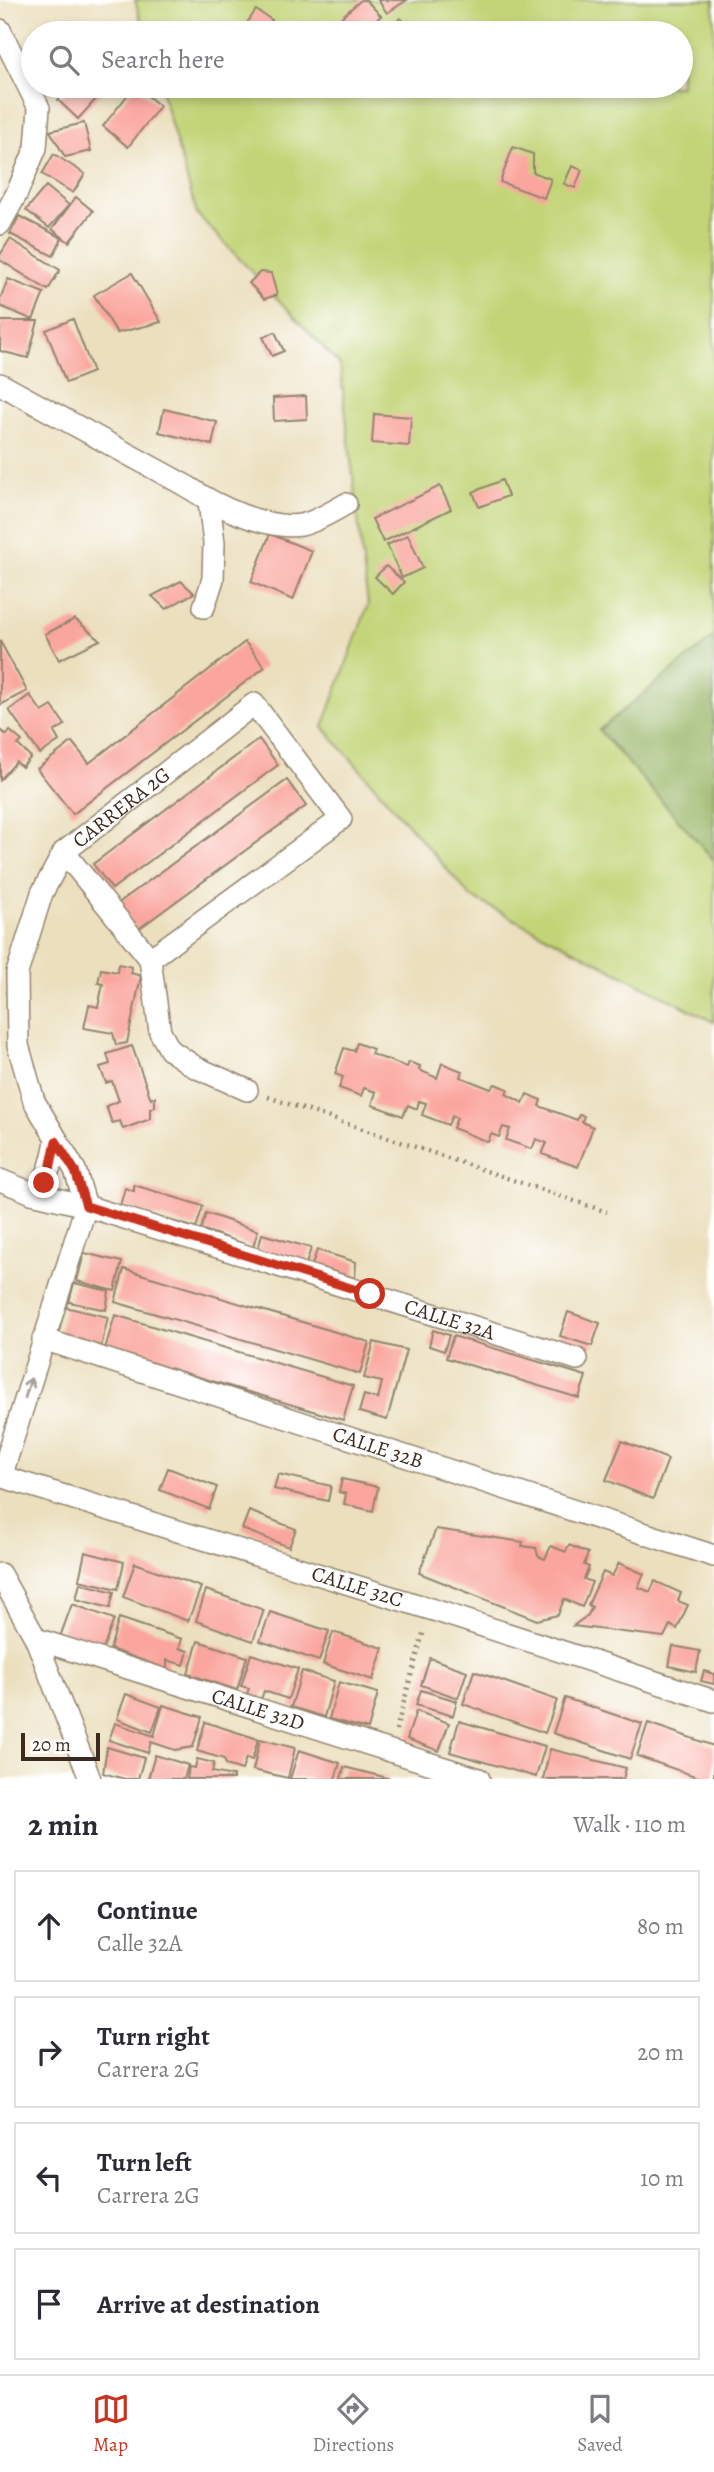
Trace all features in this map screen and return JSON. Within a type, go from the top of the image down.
[{"type":"street","points":[[0,30],[21,72]]},
{"type":"street","points":[[0,224],[8,194],[36,148],[39,108],[34,98]]},
{"type":"street","points":[[0,384],[188,486],[209,501],[261,522],[301,525],[346,504]]},
{"type":"street","points":[[204,607],[213,579],[214,542],[209,501]]},
{"type":"street","name":"CARRERA 2G","points":[[86,1206],[75,1171],[34,1101],[18,1045],[17,973],[42,893],[64,852],[254,704],[341,818],[150,959]]},
{"type":"street","points":[[64,852],[150,959],[160,1031],[170,1050],[195,1067],[247,1090]]},
{"type":"street","points":[[32,1193],[44,1183],[56,1141]]},
{"type":"street","name":"CALLE 32A","points":[[0,1180],[32,1193],[86,1206],[577,1359]]},
{"type":"street","points":[[1,1476],[86,1206]]},
{"type":"street","name":"CALLE 32B","points":[[43,1339],[714,1556]]},
{"type":"street","name":"CALLE 32C","points":[[1,1476],[430,1609],[714,1701]]},
{"type":"street","points":[[0,1574],[36,1639],[90,1779]]},
{"type":"street","name":"CALLE 32D","points":[[36,1639],[480,1779]]},
{"type":"path","points":[[247,1090],[607,1212]]},
{"type":"path","points":[[390,1751],[430,1609]]},
{"type":"green space","points":[[135,0],[714,0],[714,637],[599,730],[714,860],[714,1022],[471,897],[323,727],[368,605],[340,365],[197,214],[163,98],[693,98],[693,21],[141,21]]},
{"type":"green space","points":[[714,637],[714,860],[599,730]]},
{"type":"building","points":[[361,0],[366,0],[381,16],[375,21],[337,21]]},
{"type":"building","points":[[378,0],[407,0],[387,13]]},
{"type":"building","points":[[256,10],[272,20],[271,21],[248,21]]},
{"type":"building","points":[[60,98],[97,98],[78,119],[58,100]]},
{"type":"building","points":[[125,98],[150,98],[160,106],[128,147],[103,126]]},
{"type":"building","points":[[84,123],[91,151],[65,157],[50,131]]},
{"type":"building","points":[[513,147],[533,154],[533,172],[551,179],[544,198],[500,182]]},
{"type":"building","points":[[54,154],[85,174],[73,193],[42,174]]},
{"type":"building","points":[[572,166],[582,170],[575,188],[564,184]]},
{"type":"building","points":[[46,186],[69,205],[49,228],[26,210]]},
{"type":"building","points":[[76,197],[93,211],[69,242],[52,229]]},
{"type":"building","points":[[19,216],[62,238],[53,256],[10,234]]},
{"type":"building","points":[[10,239],[60,270],[48,290],[0,260],[0,255]]},
{"type":"building","points":[[260,272],[271,273],[277,295],[264,299],[249,283]]},
{"type":"building","points":[[132,273],[161,322],[117,333],[94,295]]},
{"type":"building","points":[[8,279],[44,293],[33,320],[0,306]]},
{"type":"building","points":[[73,319],[93,372],[66,383],[46,330]]},
{"type":"building","points":[[0,321],[38,321],[28,358],[0,351]]},
{"type":"building","points":[[275,332],[284,351],[272,356],[263,337]]},
{"type":"building","points":[[306,396],[307,419],[274,421],[273,398]]},
{"type":"building","points":[[164,409],[217,422],[212,445],[159,432]]},
{"type":"building","points":[[374,414],[411,417],[409,446],[372,443]]},
{"type":"building","points":[[502,480],[508,496],[479,507],[473,492]]},
{"type":"building","points":[[440,486],[451,509],[383,542],[372,519]]},
{"type":"building","points":[[270,534],[312,551],[293,600],[251,582]]},
{"type":"building","points":[[408,535],[423,568],[402,578],[387,545]]},
{"type":"building","points":[[386,566],[404,582],[393,594],[375,577]]},
{"type":"building","points":[[181,581],[194,593],[166,609],[152,596]]},
{"type":"building","points":[[75,619],[100,640],[59,660],[45,634]]},
{"type":"building","points":[[0,641],[27,691],[0,705]]},
{"type":"building","points":[[245,642],[265,667],[73,814],[37,769],[72,742],[89,763]]},
{"type":"building","points":[[30,695],[42,712],[52,706],[65,725],[54,732],[59,741],[40,754],[9,710]]},
{"type":"building","points":[[0,730],[7,735],[10,731],[22,741],[18,745],[31,757],[22,767],[16,762],[0,780]]},
{"type":"building","points":[[259,739],[278,765],[112,889],[93,864]]},
{"type":"building","points":[[287,780],[306,806],[137,930],[117,904]]},
{"type":"building","points":[[118,964],[132,967],[131,973],[141,976],[127,1043],[116,1045],[113,1033],[84,1028],[89,1005],[98,1007],[103,984],[98,983],[101,969],[117,972]]},
{"type":"building","points":[[357,1043],[373,1049],[371,1054],[407,1067],[409,1062],[420,1066],[419,1070],[437,1078],[442,1063],[462,1071],[460,1077],[491,1089],[495,1084],[508,1089],[506,1094],[523,1103],[527,1094],[541,1100],[539,1106],[577,1120],[579,1115],[584,1116],[582,1122],[593,1127],[578,1167],[542,1154],[547,1143],[536,1139],[532,1149],[506,1140],[510,1129],[503,1127],[499,1137],[491,1134],[488,1142],[453,1128],[457,1118],[452,1116],[448,1125],[422,1115],[426,1103],[419,1101],[417,1109],[408,1105],[403,1116],[372,1105],[376,1092],[364,1088],[361,1096],[339,1088],[343,1077],[335,1074],[344,1048],[354,1051]]},
{"type":"building","points":[[132,1046],[151,1099],[155,1097],[155,1107],[150,1109],[150,1119],[123,1129],[120,1121],[112,1123],[106,1106],[119,1101],[112,1081],[106,1083],[100,1067],[110,1064],[107,1054]]},
{"type":"building","points":[[134,1185],[203,1206],[196,1228],[120,1206],[125,1188],[134,1191]]},
{"type":"building","points":[[206,1213],[258,1231],[253,1247],[201,1229]]},
{"type":"building","points":[[262,1234],[311,1248],[306,1264],[258,1249]]},
{"type":"building","points":[[317,1250],[356,1262],[355,1278],[312,1265]]},
{"type":"building","points":[[84,1253],[122,1262],[115,1291],[77,1281]]},
{"type":"building","points":[[124,1269],[369,1342],[360,1374],[115,1302]]},
{"type":"building","points":[[74,1283],[109,1291],[106,1310],[69,1302]]},
{"type":"building","points":[[65,1307],[108,1317],[101,1347],[58,1336]]},
{"type":"building","points":[[568,1312],[600,1323],[592,1346],[560,1336]]},
{"type":"building","points":[[115,1315],[353,1386],[343,1420],[105,1349]]},
{"type":"building","points":[[433,1330],[449,1335],[444,1351],[429,1346]]},
{"type":"building","points":[[453,1336],[586,1376],[579,1398],[446,1358]]},
{"type":"building","points":[[374,1342],[406,1350],[387,1420],[359,1412],[364,1395],[378,1399],[382,1382],[364,1378]]},
{"type":"building","points":[[622,1441],[668,1459],[653,1499],[606,1480]]},
{"type":"building","points":[[168,1468],[217,1487],[209,1509],[160,1490]]},
{"type":"building","points":[[278,1474],[331,1486],[328,1501],[274,1489]]},
{"type":"building","points":[[342,1479],[378,1487],[373,1511],[344,1504],[346,1494],[339,1492]]},
{"type":"building","points":[[249,1511],[296,1529],[289,1547],[242,1529]]},
{"type":"building","points":[[436,1529],[523,1542],[522,1546],[536,1548],[538,1556],[545,1559],[551,1546],[566,1552],[569,1545],[588,1553],[584,1565],[589,1567],[584,1579],[592,1582],[582,1607],[564,1599],[558,1615],[537,1620],[419,1573]]},
{"type":"building","points":[[85,1552],[124,1562],[118,1589],[79,1580]]},
{"type":"building","points":[[135,1563],[201,1587],[188,1621],[123,1597]]},
{"type":"building","points":[[619,1563],[644,1574],[638,1587],[650,1592],[655,1581],[681,1593],[678,1601],[688,1605],[677,1629],[670,1625],[664,1637],[573,1626],[588,1615],[592,1607],[588,1605],[603,1572],[612,1576]]},
{"type":"building","points":[[80,1583],[114,1592],[110,1608],[76,1599]]},
{"type":"building","points":[[206,1590],[264,1610],[253,1641],[196,1621]]},
{"type":"building","points":[[72,1604],[114,1619],[102,1652],[60,1637]]},
{"type":"building","points":[[270,1612],[329,1631],[319,1661],[260,1641]]},
{"type":"building","points":[[119,1618],[182,1639],[179,1648],[188,1651],[184,1665],[167,1660],[167,1669],[110,1649]]},
{"type":"building","points":[[333,1632],[383,1648],[373,1680],[323,1664]]},
{"type":"building","points":[[198,1641],[247,1657],[237,1690],[188,1674]]},
{"type":"building","points":[[673,1646],[700,1651],[696,1672],[669,1666]]},
{"type":"building","points":[[251,1654],[298,1669],[288,1699],[264,1691],[261,1699],[247,1694],[249,1688],[241,1686]]},
{"type":"building","points":[[430,1658],[467,1671],[458,1698],[421,1685]]},
{"type":"building","points":[[302,1671],[334,1681],[324,1717],[291,1707]]},
{"type":"building","points":[[474,1671],[557,1700],[545,1733],[463,1704]]},
{"type":"building","points":[[704,1671],[714,1674],[714,1684],[701,1681]]},
{"type":"building","points":[[339,1682],[378,1693],[368,1729],[329,1719]]},
{"type":"building","points":[[421,1690],[457,1701],[453,1716],[416,1705]]},
{"type":"building","points":[[126,1694],[161,1707],[152,1732],[117,1719]]},
{"type":"building","points":[[565,1698],[642,1724],[630,1759],[553,1733]]},
{"type":"building","points":[[163,1705],[202,1717],[193,1747],[175,1750],[151,1742],[148,1753],[109,1740],[115,1723],[154,1736]]},
{"type":"building","points":[[416,1711],[449,1723],[439,1751],[407,1739]]},
{"type":"building","points":[[459,1721],[545,1746],[536,1777],[450,1752]]},
{"type":"building","points":[[205,1722],[258,1739],[252,1760],[246,1758],[242,1770],[226,1765],[224,1759],[197,1751]]},
{"type":"building","points":[[648,1723],[714,1746],[714,1779],[703,1779],[637,1756]]},
{"type":"building","points":[[260,1739],[295,1748],[288,1778],[253,1770]]},
{"type":"building","points":[[107,1747],[144,1758],[138,1779],[125,1779],[103,1773]]},
{"type":"building","points":[[550,1749],[626,1768],[623,1779],[543,1779]]},
{"type":"building","points":[[299,1750],[340,1763],[335,1779],[290,1779]]},
{"type":"building","points":[[155,1755],[188,1765],[184,1779],[148,1779]]},
{"type":"building","points":[[197,1759],[214,1763],[212,1772],[233,1776],[233,1779],[187,1779],[189,1767],[195,1768]]},
{"type":"building","points":[[344,1767],[388,1778],[341,1779]]},
{"type":"route","points":[[44,1183],[56,1141],[75,1171],[86,1206],[370,1294]]}]
